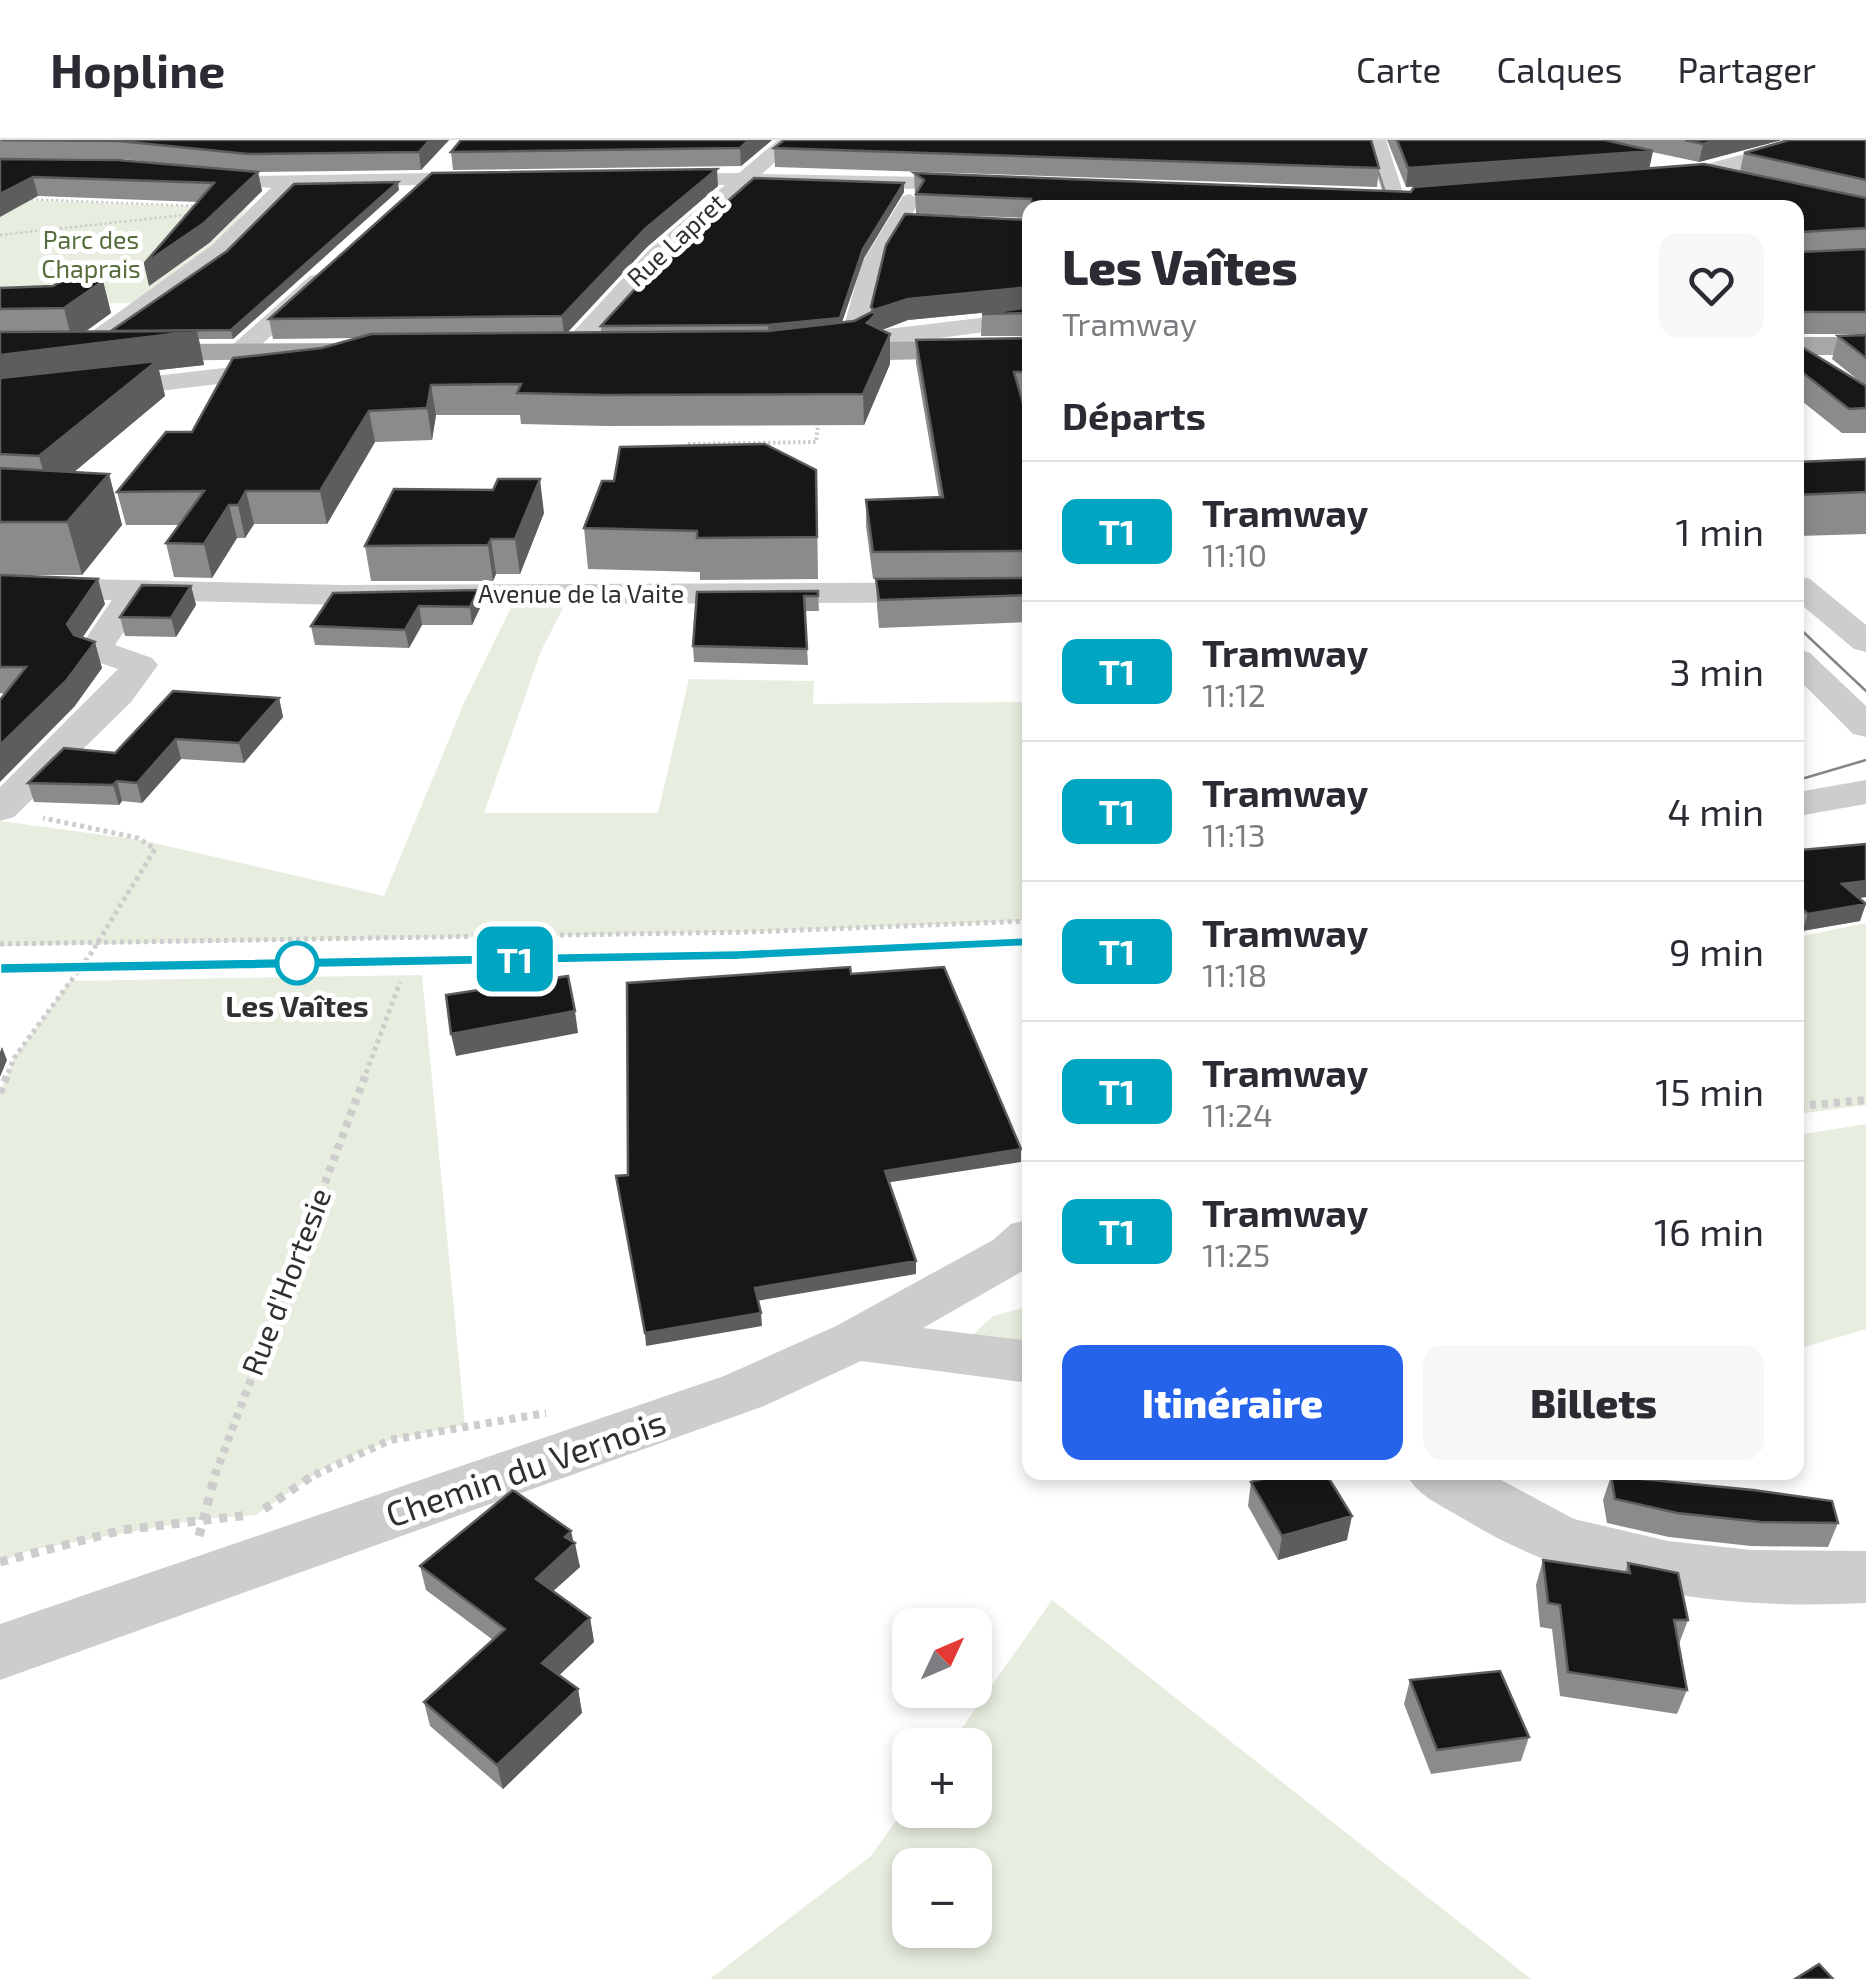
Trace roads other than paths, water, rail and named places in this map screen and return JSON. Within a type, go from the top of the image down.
[{"type":"main road","points":[[860,343],[1022,348]]},
{"type":"main road","points":[[1804,346],[1866,346]]},
{"type":"main road","points":[[540,349],[613,348]]},
{"type":"main road","points":[[0,354],[385,352]]},
{"type":"street","name":"Rue Lapret","points":[[570,349],[657,254],[789,140]]},
{"type":"street","points":[[1376,140],[1402,200]]},
{"type":"street","points":[[1702,174],[1781,150]]},
{"type":"street","points":[[398,208],[437,170]]},
{"type":"street","points":[[273,189],[178,182],[273,189],[437,170],[522,178]]},
{"type":"street","points":[[1644,171],[1702,174],[1749,184]]},
{"type":"street","points":[[634,178],[1008,184]]},
{"type":"street","points":[[78,352],[219,251],[273,189]]},
{"type":"street","points":[[1372,198],[1392,200]]},
{"type":"street","points":[[910,200],[872,264],[856,330],[860,343],[1022,320]]},
{"type":"street","points":[[894,224],[926,225]]},
{"type":"street","points":[[239,352],[333,268]]},
{"type":"street","points":[[276,370],[334,352]]},
{"type":"street","points":[[0,402],[346,363],[385,352]]},
{"type":"street","points":[[1804,361],[1830,375]]},
{"type":"street","name":"Avenue de la Vaite","points":[[0,588],[133,594],[1022,592]]},
{"type":"street","points":[[1804,589],[1859,589]]},
{"type":"street","points":[[1804,591],[1866,642]]},
{"type":"street","points":[[17,813],[140,664],[96,650],[133,594]]},
{"type":"street","points":[[1804,666],[1866,726]]},
{"type":"street","points":[[1804,803],[1866,792]]},
{"type":"street","name":"Chemin du Vernois","points":[[0,1652],[622,1437],[744,1391],[856,1340],[1022,1244]]},
{"type":"street","points":[[856,1340],[1022,1361]]},
{"type":"street","points":[[1450,1480],[1554,1538],[1627,1560],[1807,1582],[1866,1577]]},
{"type":"tram line","points":[[1368,140],[1387,200]]},
{"type":"tram line","points":[[1804,633],[1866,691]]},
{"type":"tram line","points":[[1804,778],[1866,760]]},
{"type":"tram line","points":[[0,968],[738,955],[1022,942]]},
{"type":"tram line","name":"T1","points":[[0,968],[738,955],[1022,943]]},
{"type":"place","name":"Les Vaîtes","points":[[297,963]]},
{"type":"park label","name":"Parc des Chaprais","points":[[91,254]]}]
